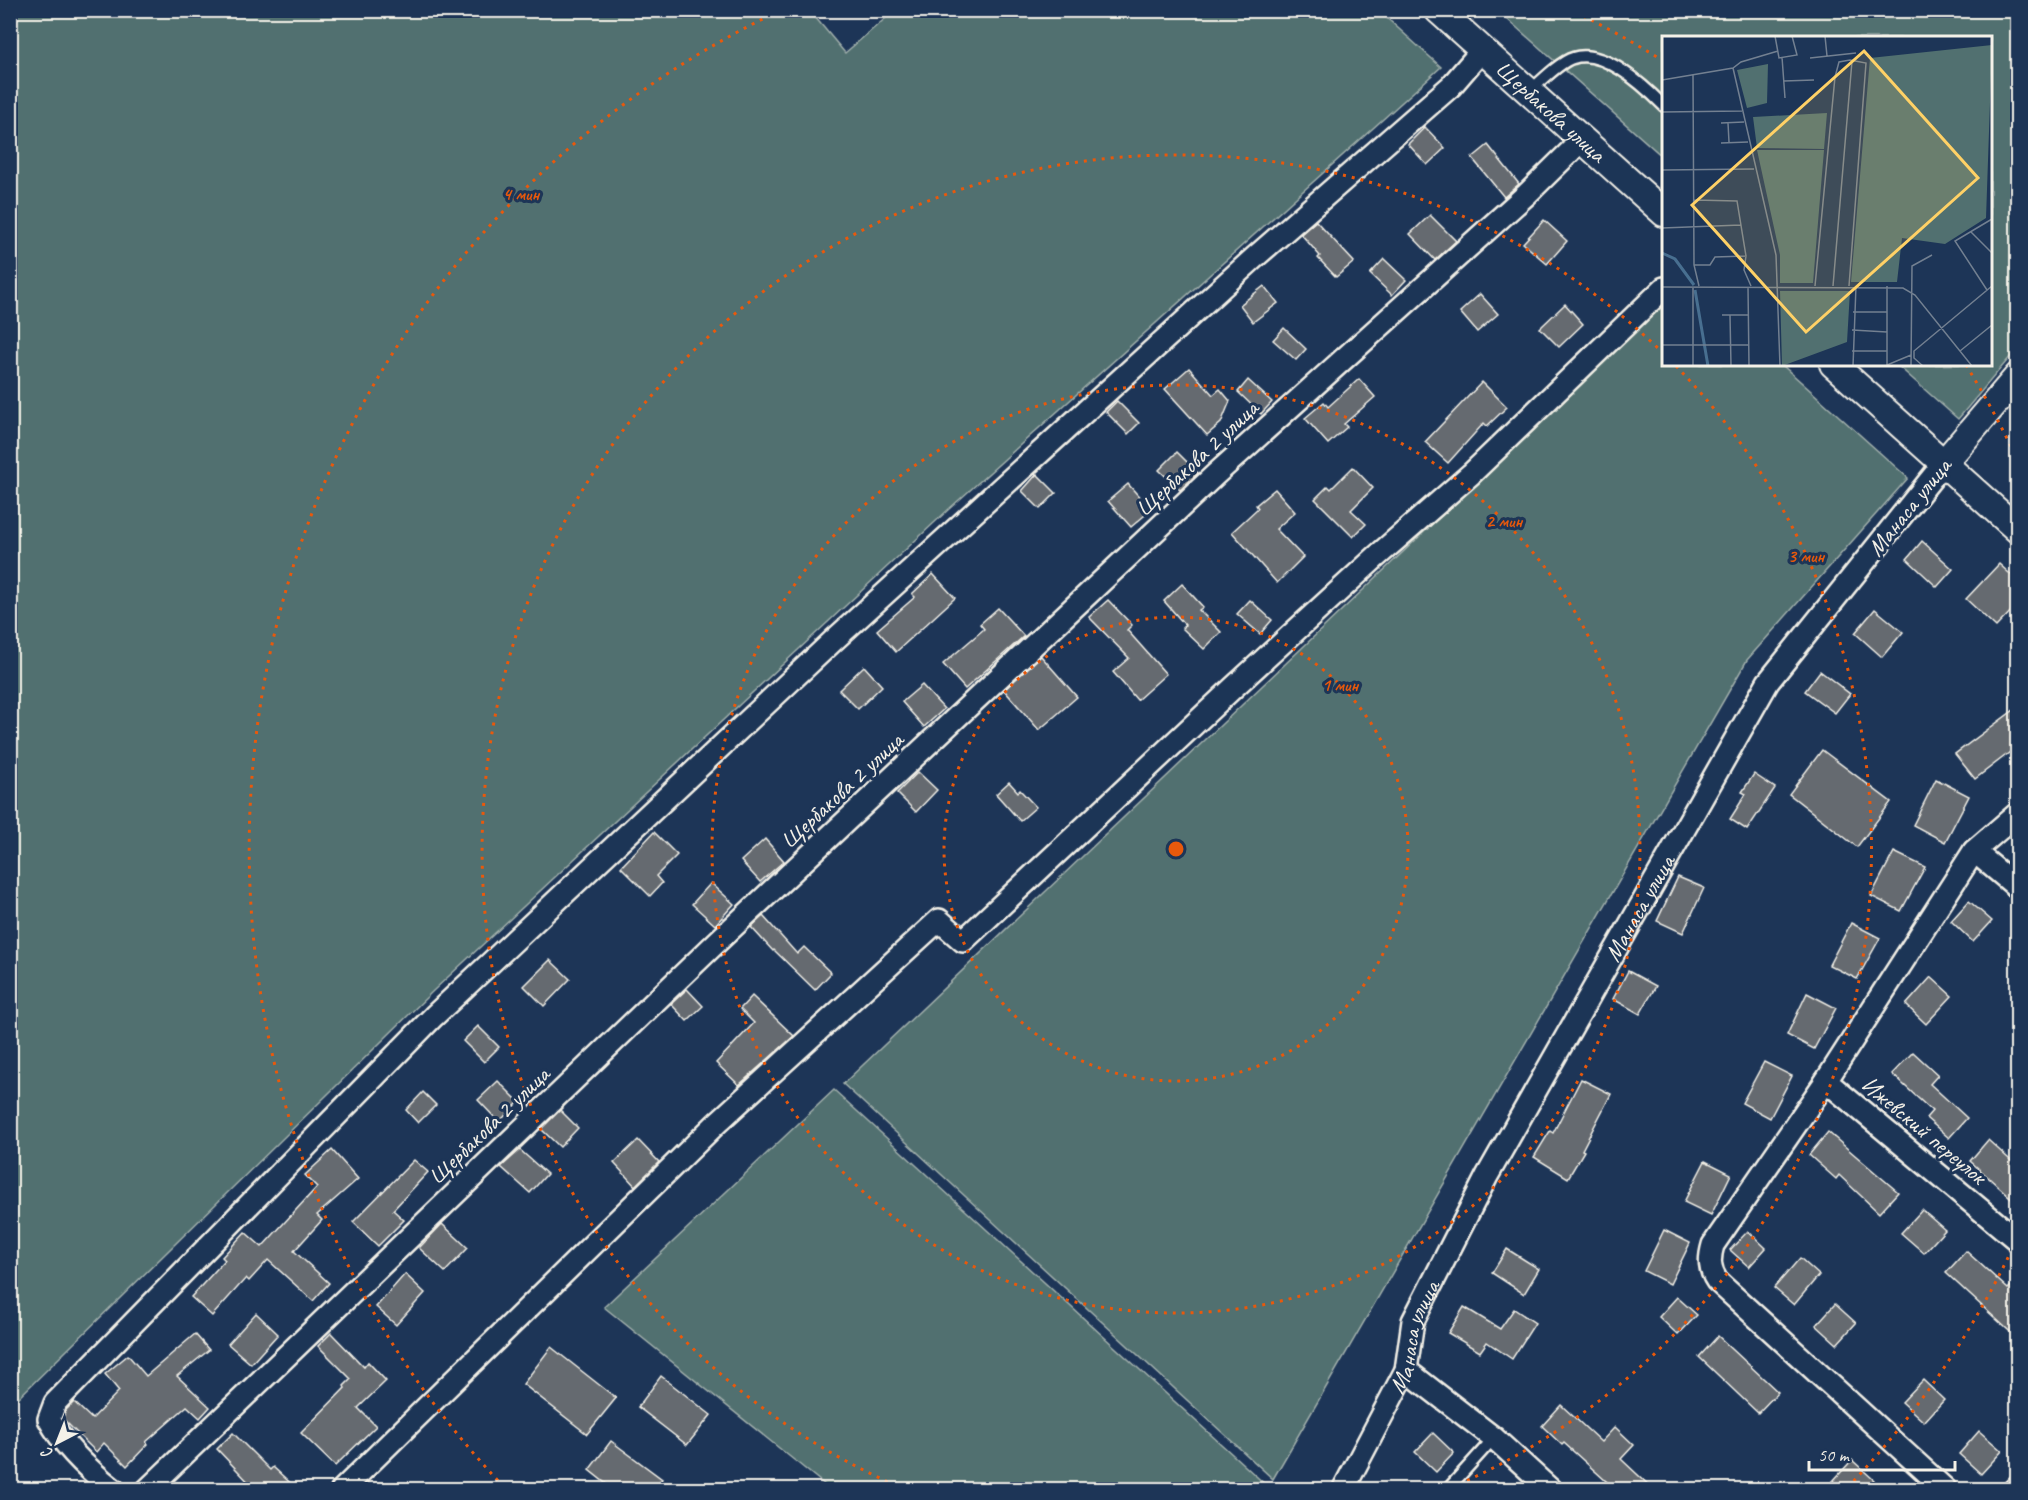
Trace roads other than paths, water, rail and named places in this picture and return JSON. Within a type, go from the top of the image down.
[{"type":"street","name":"Щербакова улица","points":[[1438,10],[1662,211]]},
{"type":"street","points":[[114,1490],[98,1477],[56,1433],[49,1419],[55,1403],[443,1008],[834,640],[1254,258],[1450,86],[1482,50]]},
{"type":"street","name":"Щербакова 2 улица","points":[[147,1490],[717,942],[1216,474],[1518,202],[1582,140]]},
{"type":"street","points":[[342,1490],[717,1123],[939,920],[963,941],[1242,680],[1376,557],[1471,474],[1662,290]]},
{"type":"street","points":[[1835,366],[2018,530]]},
{"type":"street","name":"Манаса улица","points":[[1343,1490],[1406,1371],[1413,1321],[1487,1176],[1768,682],[1943,464],[2018,376]]},
{"type":"street","points":[[1946,1490],[1717,1281],[1710,1264],[1713,1245],[1826,1081],[1974,851],[2018,813]]},
{"type":"street","points":[[1974,851],[2018,888]]},
{"type":"street","name":"Ижевский переулок","points":[[1826,1081],[2018,1241]]},
{"type":"street","points":[[1406,1371],[1494,1438],[1551,1490]]},
{"type":"street","points":[[2014,1490],[2017,1486]]},
{"type":"lane","points":[[1529,92],[1573,58],[1600,58],[1614,65],[1662,104]]},
{"type":"lane","points":[[1447,1490],[1494,1438]]}]
